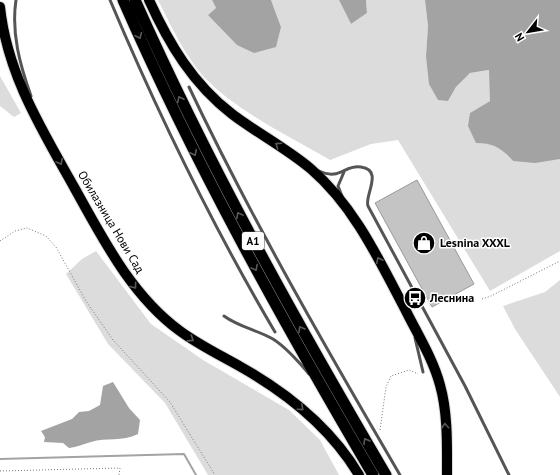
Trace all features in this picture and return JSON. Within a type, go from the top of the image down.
[{"type":"highway","name":"A1","points":[[123,0],[167,98],[202,168],[276,308],[373,475]]},
{"type":"highway","name":"A1","points":[[135,0],[176,91],[225,189],[286,303],[386,475]]},
{"type":"main road","points":[[149,0],[177,54],[204,89],[232,114],[309,168],[331,189],[347,209],[375,252],[429,357],[441,386],[444,407],[448,475]]},
{"type":"main road","name":"Обилазница Нови Сад","points":[[0,7],[6,43],[13,68],[26,98],[113,255],[145,300],[171,325],[190,338],[285,394],[324,430],[345,455],[359,475]]},
{"type":"lane","points":[[16,0],[15,33],[19,58],[42,127]]},
{"type":"lane","points":[[110,0],[162,118],[233,258],[275,332]]},
{"type":"lane","points":[[189,87],[221,155],[252,213],[400,475]]},
{"type":"lane","points":[[309,168],[329,175],[344,172],[359,166],[366,168],[371,173],[372,186],[366,199],[368,206],[462,381],[509,475]]},
{"type":"lane","points":[[344,172],[338,186],[347,209]]},
{"type":"lane","points":[[397,295],[416,341],[423,372]]},
{"type":"lane","points":[[224,316],[235,324],[273,339],[298,361],[326,394]]},
{"type":"path","points":[[0,241],[15,231],[27,228],[46,236],[56,248],[86,301],[112,340],[170,402],[215,475]]},
{"type":"path","points":[[482,299],[491,296],[560,261]]},
{"type":"path","points":[[376,434],[381,429],[386,387],[391,376],[409,370],[421,375],[423,372]]},
{"type":"path","points":[[0,471],[120,468],[119,475]]},
{"type":"shaded area","points":[[158,0],[212,0],[216,8],[208,15],[281,27],[271,0],[339,0],[351,24],[367,13],[366,0],[425,0],[428,26],[426,56],[448,101],[456,87],[470,73],[490,70],[490,101],[470,113],[487,143],[501,149],[513,161],[560,159],[560,251],[490,291],[398,140],[371,144],[330,160],[280,132],[231,101],[203,76],[184,49]]},
{"type":"shaded area","points":[[212,0],[271,0],[281,27],[276,47],[254,53],[237,45],[208,15],[216,8]]},
{"type":"shaded area","points":[[339,0],[366,0],[367,13],[351,24]]},
{"type":"shaded area","points":[[425,0],[560,0],[560,159],[535,163],[513,161],[497,147],[488,144],[476,143],[468,126],[470,113],[490,101],[489,70],[470,73],[456,87],[448,101],[438,100],[429,84],[426,56],[428,26]]},
{"type":"shaded area","points":[[0,76],[21,113],[14,117],[0,106]]},
{"type":"shaded area","points":[[96,251],[151,324],[203,360],[289,410],[320,440],[339,475],[208,475],[165,403],[108,344],[66,274],[82,259]]},
{"type":"shaded area","points":[[560,280],[560,397],[515,329],[503,306],[545,292]]},
{"type":"shaded area","points":[[113,382],[129,408],[140,420],[138,434],[126,438],[97,441],[69,448],[63,443],[44,442],[45,437],[41,431],[72,419],[79,412],[89,411],[100,405],[103,386]]},
{"type":"building","name":"Lesnina XXXL","points":[[417,180],[474,284],[432,307],[375,203]]},
{"type":"waterway","points":[[0,459],[184,454],[196,475]]},
{"type":"place","name":"Lesnina XXXL","points":[[424,243]]},
{"type":"place","name":"Леснина","points":[[415,298]]}]
